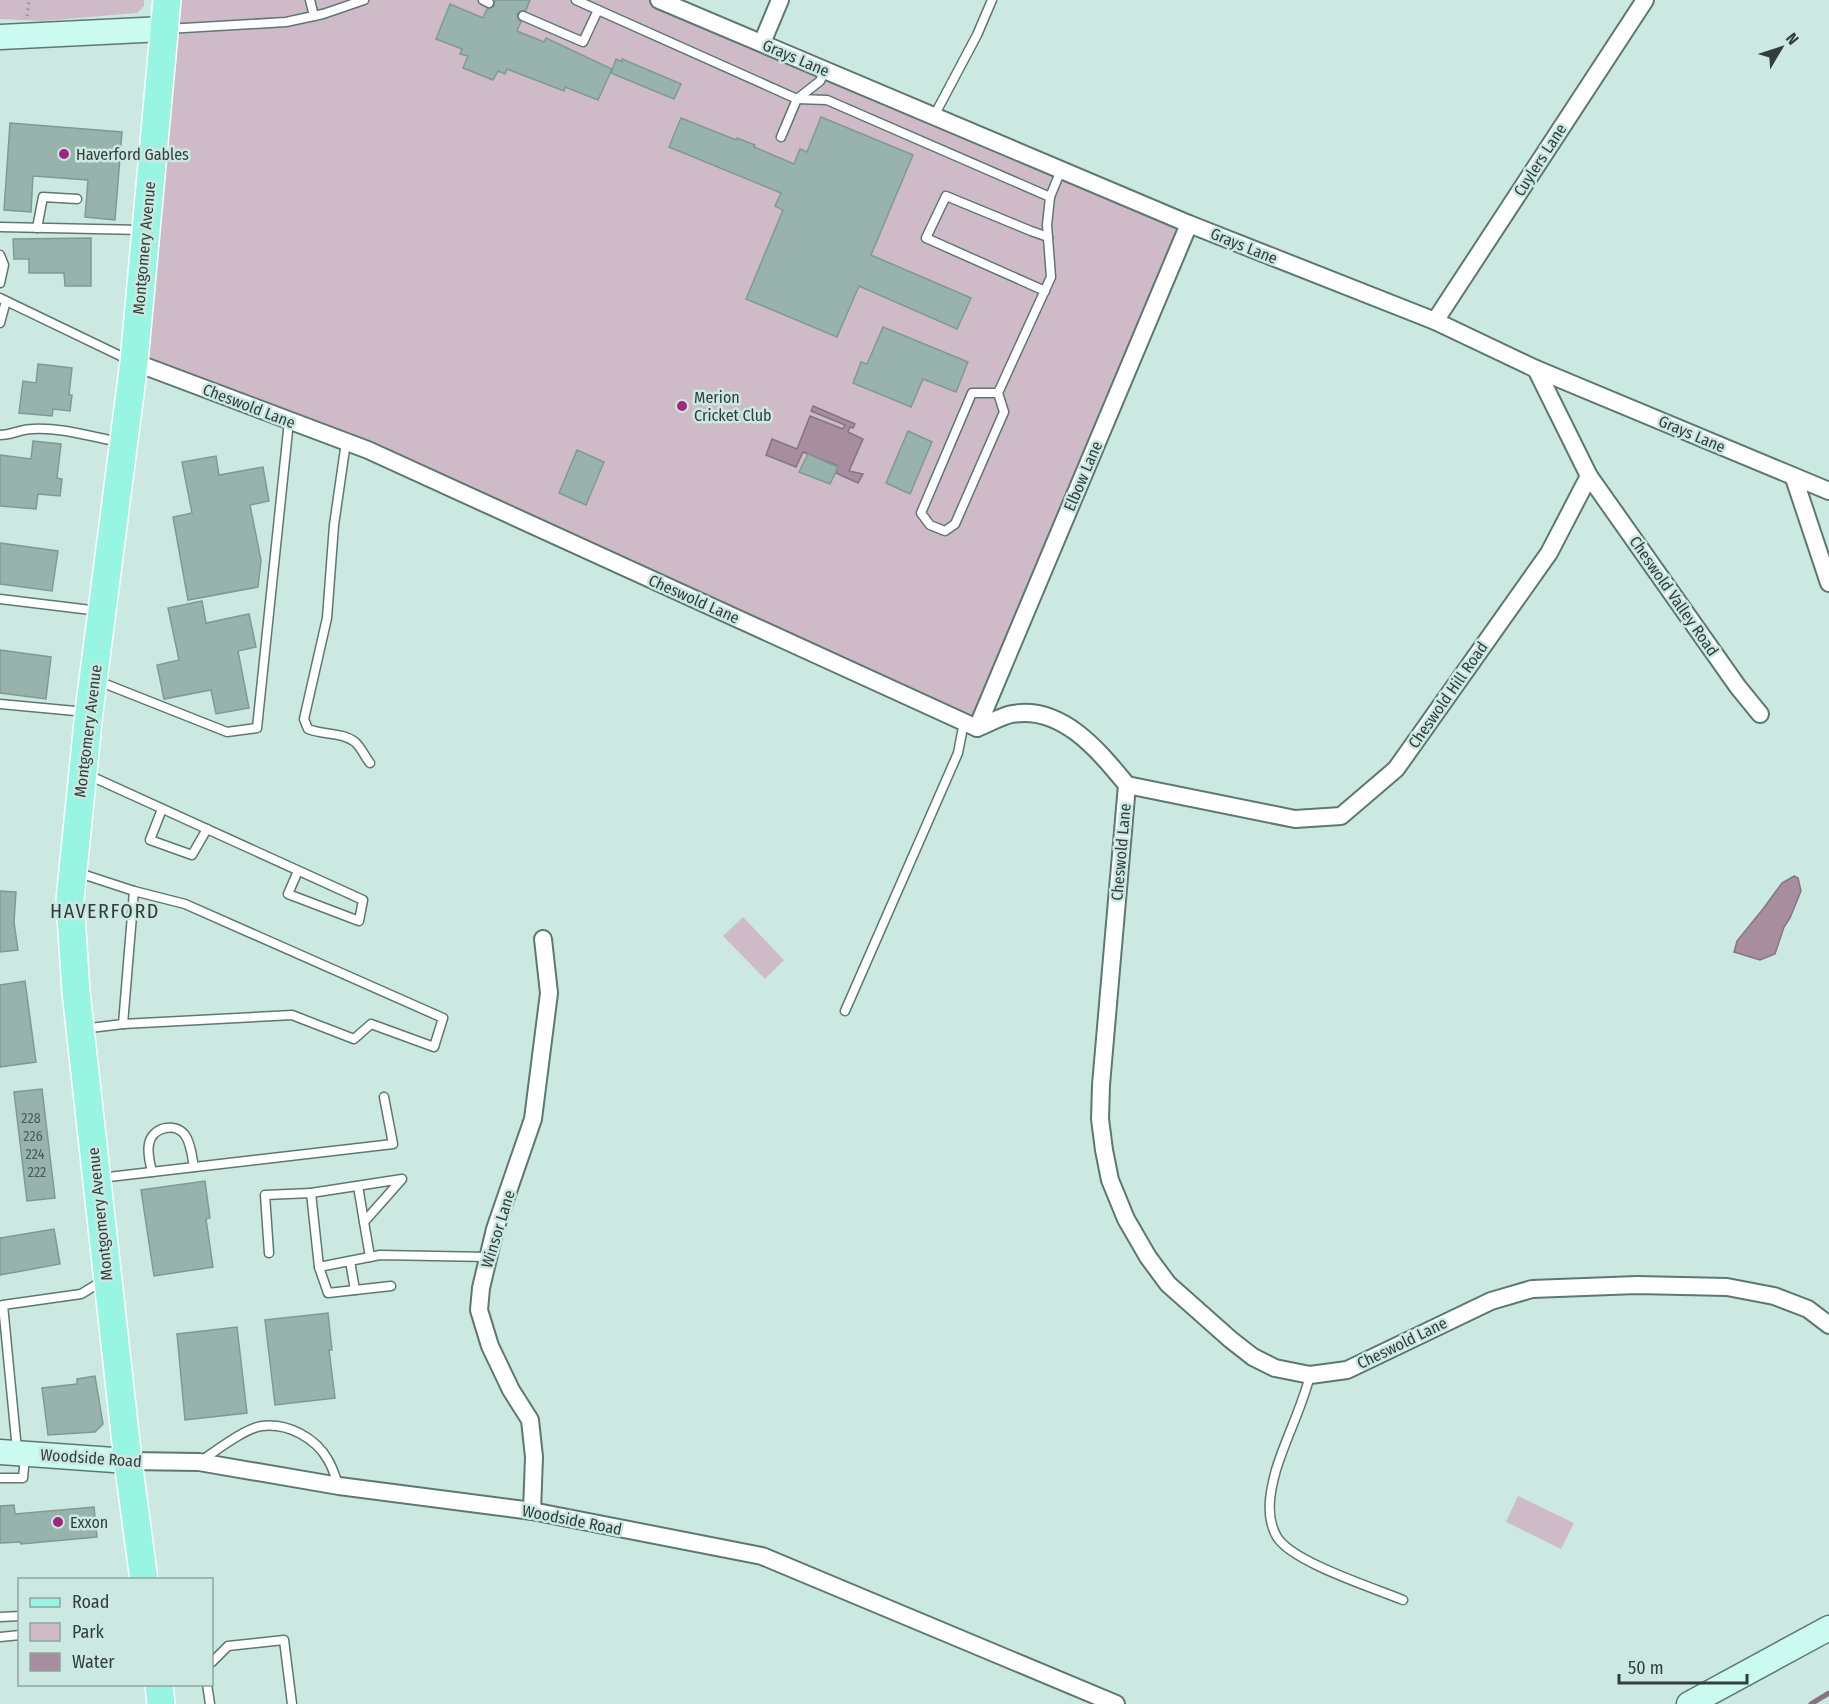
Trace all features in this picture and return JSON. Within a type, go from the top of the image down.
[{"type":"main road","name":"Montgomery Avenue","points":[[144,1578],[96,1178],[69,900],[89,712],[95,680],[134,362],[167,0]]},
{"type":"main road","points":[[159,1686],[161,1704]]},
{"type":"street","name":"Grays Lane","points":[[659,0],[1189,224],[1435,321],[1536,369],[1829,491]]},
{"type":"street","points":[[762,43],[780,0]]},
{"type":"street","name":"Cuylers Lane","points":[[1435,321],[1645,0]]},
{"type":"street","points":[[0,37],[163,29]]},
{"type":"street","name":"Elbow Lane","points":[[971,725],[1189,224]]},
{"type":"street","name":"Cheswold Lane","points":[[134,362],[368,450],[971,725],[1012,714],[1040,714],[1089,740],[1127,785],[1101,1085],[1100,1119],[1110,1180],[1126,1219],[1168,1284],[1253,1357],[1275,1368],[1310,1375],[1347,1370],[1491,1301],[1532,1289],[1637,1284],[1727,1287],[1774,1296],[1809,1309],[1829,1325]]},
{"type":"street","points":[[1536,369],[1590,476]]},
{"type":"street","name":"Cheswold Valley Road","points":[[1590,476],[1738,687],[1760,714]]},
{"type":"street","name":"Cheswold Hill Road","points":[[1127,785],[1295,819],[1341,816],[1396,769],[1549,553],[1590,476]]},
{"type":"street","points":[[1794,477],[1829,583]]},
{"type":"street","name":"Winsor Lane","points":[[532,1511],[534,1457],[530,1420],[511,1390],[490,1346],[479,1310],[481,1288],[495,1229],[533,1119],[549,993],[543,939]]},
{"type":"street","name":"Woodside Road","points":[[14,1453],[128,1461],[199,1462],[339,1486],[532,1511],[762,1556],[1116,1704]]},
{"type":"street","points":[[1689,1704],[1829,1628]]},
{"type":"lane","points":[[310,0],[314,16]]},
{"type":"lane","points":[[163,29],[286,22],[314,16],[364,0]]},
{"type":"lane","points":[[576,0],[797,99],[827,100],[1050,197]]},
{"type":"lane","points":[[934,116],[977,35],[992,0]]},
{"type":"lane","points":[[523,16],[583,42],[598,10]]},
{"type":"lane","points":[[781,137],[797,99],[820,81],[825,70]]},
{"type":"lane","points":[[998,393],[972,393],[921,513],[930,525],[945,531],[955,524],[1004,412],[998,393],[1051,277],[1048,237],[1050,197],[1061,170]]},
{"type":"lane","points":[[1045,291],[926,238],[946,196],[1048,237]]},
{"type":"lane","points":[[37,228],[44,197],[77,199]]},
{"type":"lane","points":[[0,226],[146,230]]},
{"type":"lane","points":[[0,255],[4,265],[0,283]]},
{"type":"lane","points":[[0,323],[3,300],[134,362]]},
{"type":"lane","points":[[95,680],[227,732],[257,729],[289,421]]},
{"type":"lane","points":[[0,435],[8,435],[30,428],[58,430],[124,442]]},
{"type":"lane","points":[[346,442],[334,525],[327,618],[304,719],[308,729],[355,742],[370,763]]},
{"type":"lane","points":[[0,599],[103,612]]},
{"type":"lane","points":[[0,704],[89,712]]},
{"type":"lane","points":[[845,1011],[971,725]]},
{"type":"lane","points":[[83,773],[363,900],[359,921],[288,894],[298,871]]},
{"type":"lane","points":[[162,809],[150,840],[192,855],[207,829]]},
{"type":"lane","points":[[72,871],[134,891],[185,903],[443,1018],[434,1047],[371,1024],[354,1040],[292,1015],[123,1024],[80,1029]]},
{"type":"lane","points":[[123,1024],[134,891]]},
{"type":"lane","points":[[96,1178],[393,1144],[384,1097]]},
{"type":"lane","points":[[152,1172],[149,1140],[153,1134],[165,1128],[173,1128],[185,1135],[189,1142],[194,1167]]},
{"type":"lane","points":[[269,1253],[265,1195],[311,1193],[402,1179],[364,1222]]},
{"type":"lane","points":[[358,1186],[370,1257]]},
{"type":"lane","points":[[311,1193],[319,1267],[328,1293],[391,1286]]},
{"type":"lane","points":[[319,1267],[380,1255],[489,1257]]},
{"type":"lane","points":[[350,1261],[355,1290]]},
{"type":"lane","points":[[0,1478],[22,1478],[14,1453],[2,1303],[81,1294],[108,1279]]},
{"type":"lane","points":[[1310,1375],[1304,1399],[1276,1470],[1270,1499],[1270,1519],[1277,1538],[1300,1557],[1403,1600]]},
{"type":"lane","points":[[199,1462],[237,1437],[261,1426],[287,1428],[313,1441],[328,1460],[339,1486]]},
{"type":"lane","points":[[0,1617],[18,1616]]},
{"type":"lane","points":[[0,1637],[18,1635]]},
{"type":"lane","points":[[213,1661],[228,1646],[284,1640],[292,1704]]},
{"type":"lane","points":[[207,1686],[210,1704]]},
{"type":"path","points":[[27,22],[29,0]]},
{"type":"green space","points":[[0,0],[144,0],[144,6],[137,13],[43,21],[0,19]]},
{"type":"green space","name":"Merion Cricket Club","points":[[171,0],[653,0],[1189,224],[977,728],[368,450],[134,362]]},
{"type":"green space","points":[[743,917],[784,960],[765,979],[723,936]]},
{"type":"green space","points":[[1518,1496],[1574,1523],[1561,1549],[1506,1522]]},
{"type":"water","points":[[813,406],[855,424],[848,432],[863,439],[849,471],[863,474],[858,483],[836,473],[838,466],[803,452],[796,467],[766,455],[772,439],[797,449],[810,416],[843,429],[845,425],[811,411]]},
{"type":"water","points":[[1794,876],[1798,878],[1801,891],[1784,927],[1775,954],[1760,960],[1734,952],[1737,941],[1782,883]]},
{"type":"building","points":[[495,0],[530,0],[526,10],[517,14],[521,22],[517,31],[544,42],[546,38],[612,69],[598,100],[565,87],[564,91],[507,69],[505,74],[498,71],[493,80],[463,68],[468,56],[460,54],[462,49],[436,39],[450,4],[483,18],[487,9],[494,6]]},
{"type":"building","points":[[616,59],[622,62],[622,59],[681,84],[674,99],[611,73]]},
{"type":"building","points":[[821,117],[913,155],[871,255],[971,298],[957,329],[859,286],[837,337],[746,299],[783,210],[775,206],[781,193],[669,147],[681,118],[736,140],[737,138],[755,145],[754,147],[794,164],[800,149],[807,152]]},
{"type":"building","name":"Haverford Gables","points":[[10,123],[122,132],[115,220],[85,217],[88,180],[33,176],[31,212],[4,210]]},
{"type":"building","points":[[91,238],[91,286],[65,286],[64,273],[29,273],[29,259],[14,259],[13,239]]},
{"type":"building","points":[[883,327],[968,362],[956,392],[923,379],[911,407],[853,383],[861,362],[867,364]]},
{"type":"building","points":[[38,364],[72,368],[70,411],[53,409],[52,416],[19,413],[23,381],[36,383]]},
{"type":"building","points":[[908,431],[932,442],[910,494],[886,483]]},
{"type":"building","points":[[33,441],[61,444],[57,478],[62,479],[60,496],[38,494],[36,509],[0,506],[0,455],[31,459]]},
{"type":"building","points":[[577,450],[604,462],[586,505],[559,493]]},
{"type":"building","points":[[808,454],[838,467],[830,484],[799,472]]},
{"type":"building","points":[[216,456],[219,475],[263,467],[269,501],[250,505],[261,560],[258,587],[188,600],[173,517],[192,513],[182,462]]},
{"type":"building","points":[[0,543],[58,551],[52,591],[0,584]]},
{"type":"building","points":[[202,601],[206,623],[249,614],[256,647],[238,651],[249,708],[216,714],[211,690],[164,699],[157,665],[179,660],[168,608]]},
{"type":"building","points":[[0,650],[51,657],[46,699],[0,693]]},
{"type":"building","points":[[0,891],[16,892],[14,922],[18,950],[0,952]]},
{"type":"building","points":[[25,981],[36,1062],[0,1067],[0,985]]},
{"type":"building","points":[[42,1089],[55,1198],[27,1201],[14,1092]]},
{"type":"building","points":[[205,1181],[210,1218],[206,1219],[213,1267],[154,1276],[141,1190]]},
{"type":"building","points":[[54,1229],[60,1264],[0,1275],[0,1238]]},
{"type":"building","points":[[328,1313],[332,1350],[329,1350],[335,1398],[275,1405],[265,1320]]},
{"type":"building","points":[[237,1327],[247,1413],[185,1420],[177,1334]]},
{"type":"building","points":[[95,1376],[103,1424],[95,1432],[48,1435],[42,1388],[77,1384],[77,1379]]},
{"type":"building","points":[[14,1505],[15,1514],[94,1507],[97,1537],[21,1544],[20,1542],[0,1543],[0,1506]]},
{"type":"waterway","points":[[1811,1704],[1829,1693]]},
{"type":"place","name":"Haverford Gables","points":[[64,154]]},
{"type":"place","name":"Merion Cricket Club","points":[[682,406]]},
{"type":"place","name":"Exxon","points":[[58,1522]]},
{"type":"district","name":"HAVERFORD","points":[[105,911]]}]
